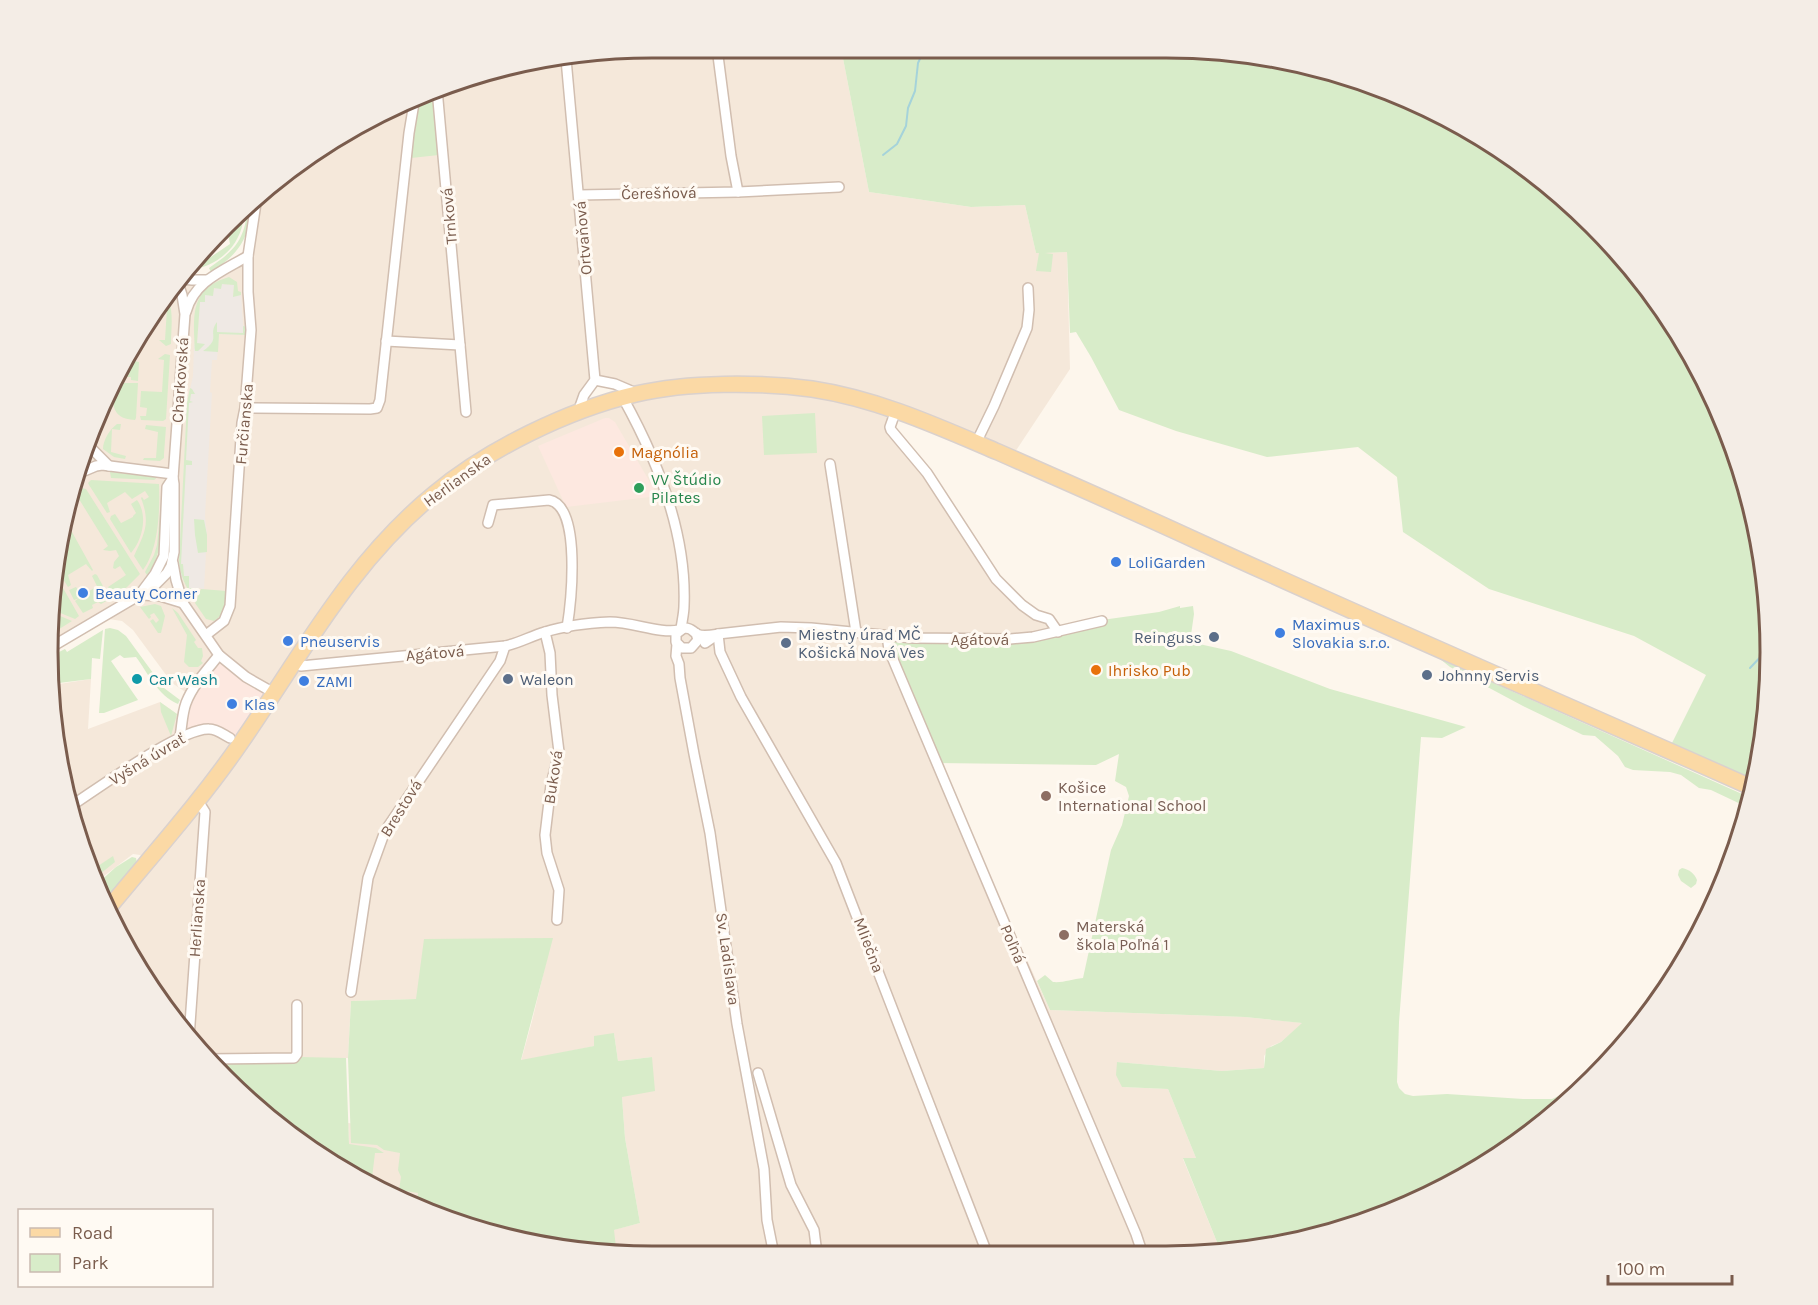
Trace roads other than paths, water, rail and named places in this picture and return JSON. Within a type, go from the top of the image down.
[{"type":"main road","name":"Herlianska","points":[[114,901],[198,801],[240,745],[351,579],[408,517],[438,491],[498,451],[578,412],[630,396],[675,388],[765,385],[811,389],[849,396],[896,410],[976,443],[1744,784]]},
{"type":"street","points":[[718,58],[738,192]]},
{"type":"street","name":"Ortvaňová","points":[[567,65],[596,380]]},
{"type":"street","name":"Trnková","points":[[438,99],[466,412]]},
{"type":"street","points":[[245,408],[377,408],[380,400],[413,110]]},
{"type":"street","name":"Čerešňová","points":[[579,195],[738,192],[839,186]]},
{"type":"street","name":"Furčianska","points":[[206,635],[224,621],[231,606],[251,330],[248,256],[255,212]]},
{"type":"street","points":[[184,287],[192,291],[194,285],[248,256]]},
{"type":"street","points":[[188,282],[194,285]]},
{"type":"street","points":[[185,314],[194,285]]},
{"type":"street","points":[[976,443],[1027,328],[1029,321],[1028,288]]},
{"type":"street","name":"Charkovská","points":[[139,595],[161,580],[169,570],[173,559],[173,476],[185,314],[182,290]]},
{"type":"street","points":[[386,341],[460,345]]},
{"type":"street","points":[[578,412],[584,395],[596,380],[614,384],[630,396],[646,445],[671,507],[682,565],[684,606],[698,640],[680,664]]},
{"type":"street","points":[[896,410],[891,430],[927,473],[991,571],[1022,605],[1036,615],[1049,619],[1058,632]]},
{"type":"street","points":[[94,451],[110,466]]},
{"type":"street","points":[[830,464],[856,632]]},
{"type":"street","points":[[88,469],[96,466],[110,466],[173,476]]},
{"type":"street","name":"Charkovská","points":[[139,595],[161,562],[165,550],[167,487],[173,476]]},
{"type":"street","points":[[488,523],[493,505],[549,500],[557,502],[569,527],[572,546],[572,584],[567,628]]},
{"type":"street","points":[[173,559],[178,590],[183,603],[219,655],[246,677],[274,693]]},
{"type":"street","points":[[161,562],[161,580],[168,598]]},
{"type":"street","points":[[149,582],[161,580],[170,582],[178,590]]},
{"type":"street","points":[[58,643],[139,595],[168,598],[183,603]]},
{"type":"street","name":"Sv. Ladislava","points":[[684,606],[676,656],[680,664],[680,678],[710,833],[737,1024],[764,1169],[767,1220],[772,1246]]},
{"type":"street","name":"Agátová","points":[[695,632],[708,635],[781,627],[913,638],[992,640],[1034,637],[1102,621]]},
{"type":"street","name":"Agátová","points":[[301,666],[505,646],[545,632],[608,622],[630,623],[667,631],[678,636]]},
{"type":"street","points":[[695,632],[689,628],[678,636],[682,648],[705,643],[718,634]]},
{"type":"street","name":"Buková","points":[[545,632],[550,653],[552,695],[559,752],[551,785],[545,835],[547,853],[559,890],[557,920]]},
{"type":"street","name":"Mliečna","points":[[718,634],[720,651],[741,697],[836,863],[984,1246]]},
{"type":"street","name":"Poľná","points":[[887,635],[888,650],[1140,1246]]},
{"type":"street","points":[[705,643],[720,651]]},
{"type":"street","name":"Brestová","points":[[351,992],[368,878],[385,831],[500,661],[505,646]]},
{"type":"street","points":[[180,737],[184,711],[190,695],[219,655]]},
{"type":"street","name":"Vyšná úvrať","points":[[78,802],[180,737],[201,729],[211,728],[230,738]]},
{"type":"street","name":"Herlianska","points":[[190,1025],[205,812],[198,801]]},
{"type":"street","points":[[219,1059],[294,1058],[297,1054],[297,1005]]},
{"type":"street","points":[[758,1073],[792,1185],[814,1230],[816,1246]]},
{"type":"waterway","points":[[883,155],[897,144],[906,126],[920,58]]},
{"type":"waterway","points":[[1750,668],[1760,658]]},
{"type":"place","name":"Magnólia","points":[[619,452]]},
{"type":"place","name":"VV Štúdio Pilates","points":[[639,488]]},
{"type":"place","name":"LoliGarden","points":[[1116,562]]},
{"type":"place","name":"Beauty Corner","points":[[83,593]]},
{"type":"place","name":"Maximus Slovakia s.r.o.","points":[[1280,633]]},
{"type":"place","name":"Reinguss","points":[[1214,637]]},
{"type":"place","name":"Pneuservis","points":[[288,641]]},
{"type":"place","name":"Miestny úrad MČ Košická Nová Ves","points":[[786,643]]},
{"type":"place","name":"Ihrisko Pub","points":[[1096,670]]},
{"type":"place","name":"Johnny Servis","points":[[1427,675]]},
{"type":"place","name":"Car Wash","points":[[137,679]]},
{"type":"place","name":"Waleon","points":[[508,679]]},
{"type":"place","name":"ZAMI","points":[[304,681]]},
{"type":"place","name":"Klas","points":[[232,704]]},
{"type":"place","name":"Košice International School","points":[[1046,796]]},
{"type":"place","name":"Materská škola Poľná 1","points":[[1064,935]]}]
